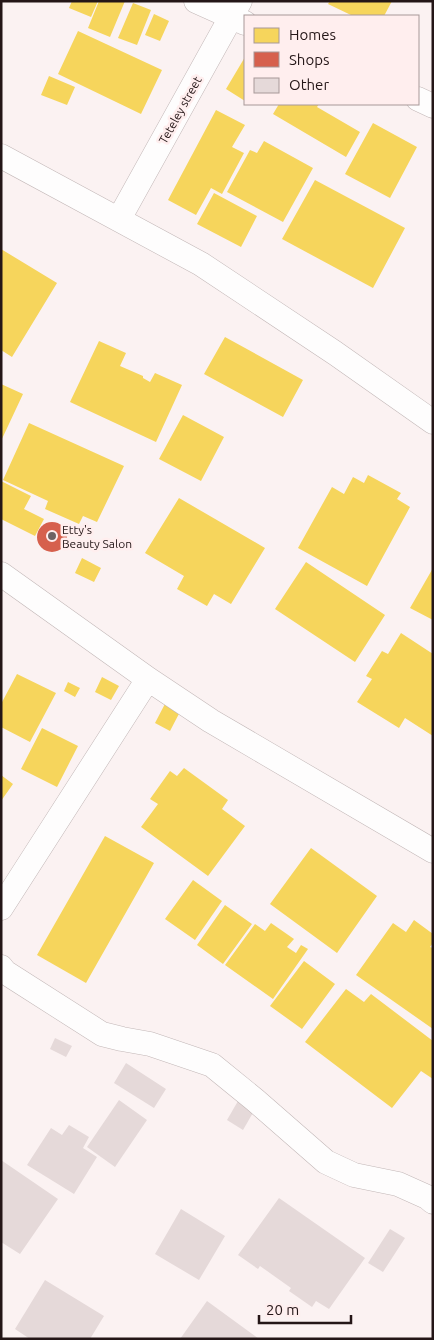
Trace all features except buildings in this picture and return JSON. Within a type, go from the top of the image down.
[{"type":"street","points":[[196,1],[239,14]]},
{"type":"street","name":"Teteley street","points":[[119,218],[239,14]]},
{"type":"street","points":[[419,99],[433,106]]},
{"type":"street","points":[[1,156],[119,218],[201,264],[433,422]]},
{"type":"street","points":[[1,574],[148,679],[211,721],[433,851]]},
{"type":"street","points":[[1,908],[148,679]]},
{"type":"street","points":[[1,967],[102,1034],[122,1040],[150,1044],[212,1065],[241,1087],[326,1162],[354,1175],[398,1184],[427,1197],[433,1202]]},
{"type":"place","name":"Etty's Beauty Salon","points":[[52,536]]}]
